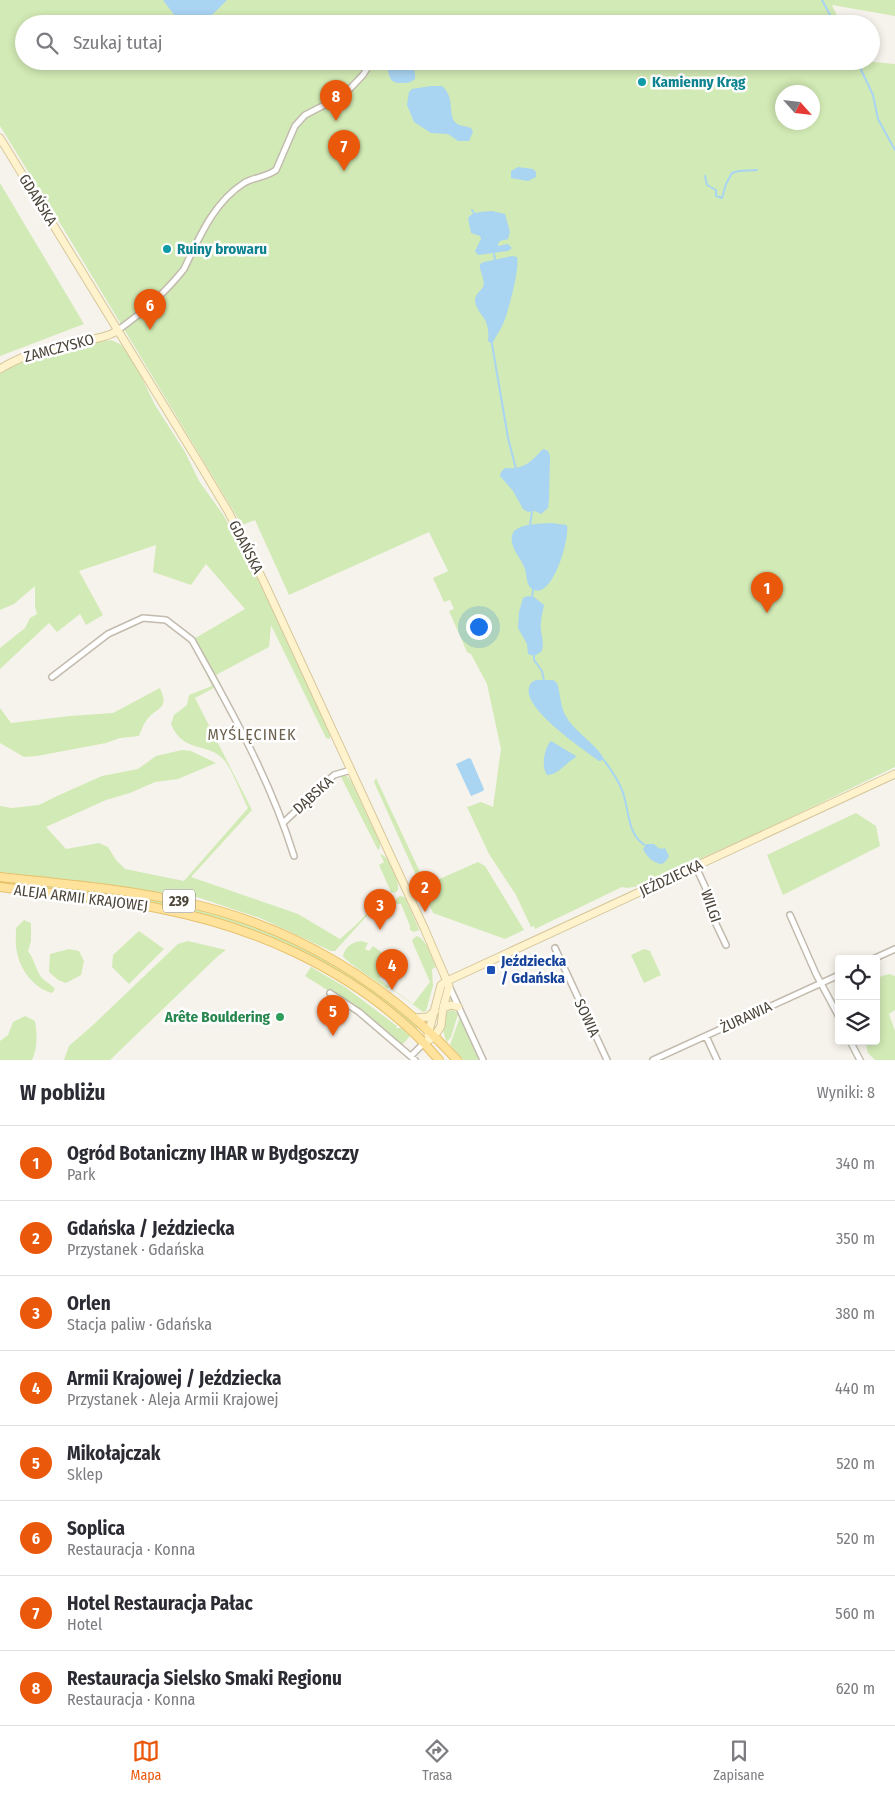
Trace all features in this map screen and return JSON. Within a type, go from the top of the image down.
[{"type":"main road","name":"GDAŃSKA","points":[[0,138],[229,513],[270,593],[448,983]]},
{"type":"main road","name":"ZAMCZYSKO","points":[[0,369],[25,356],[51,347],[107,336],[118,330]]},
{"type":"main road","name":"JEŹDZIECKA","points":[[448,983],[895,774]]},
{"type":"main road","name":"ALEJA ARMII KRAJOWEJ","points":[[0,877],[163,898],[211,908],[290,937],[335,961],[377,989],[414,1018],[457,1060]]},
{"type":"main road","name":"ALEJA ARMII KRAJOWEJ","points":[[0,887],[152,907],[200,917],[277,944],[330,970],[388,1011],[424,1043],[439,1060]]},
{"type":"main road","points":[[424,1043],[440,1026],[448,983],[441,985],[431,1034]]},
{"type":"main road","points":[[443,1008],[451,1005],[458,1007]]},
{"type":"main road","points":[[414,1018],[428,1017],[435,1010]]},
{"type":"street","points":[[118,330],[148,306],[179,276],[211,217],[228,197],[252,179],[276,170],[288,138],[297,124],[306,115],[344,95],[366,70]]},
{"type":"street","points":[[52,677],[108,634],[143,618],[166,620],[192,640],[240,726],[268,784],[283,823]]},
{"type":"street","name":"DĄBSKA","points":[[294,856],[283,823],[334,775],[351,770]]},
{"type":"street","name":"WILGI","points":[[696,866],[712,902],[716,924],[726,945]]},
{"type":"street","points":[[790,915],[816,974],[835,1010]]},
{"type":"street","name":"SOWIA","points":[[555,948],[607,1060]]},
{"type":"street","points":[[880,956],[895,948]]},
{"type":"street","name":"ŻURAWIA","points":[[652,1060],[835,977]]},
{"type":"street","name":"GDAŃSKA","points":[[448,983],[483,1060]]},
{"type":"street","points":[[330,993],[359,1012],[413,1058],[424,1043]]},
{"type":"street","points":[[706,1036],[717,1060]]},
{"type":"street","points":[[852,1045],[860,1060]]},
{"type":"green space","points":[[0,0],[895,0],[895,16],[832,5],[837,15],[15,15],[15,70],[880,70],[880,63],[895,64],[895,767],[773,826],[639,886],[622,887],[535,929],[534,926],[531,927],[516,895],[489,854],[467,807],[481,802],[493,807],[501,749],[487,684],[471,654],[467,652],[449,611],[454,609],[450,600],[444,602],[433,578],[448,571],[429,532],[289,595],[255,520],[242,525],[0,126]]},
{"type":"green space","points":[[0,183],[84,324],[0,356]]},
{"type":"green space","points":[[111,340],[120,344],[128,353],[155,405],[185,452],[199,481],[224,516],[272,606],[330,735],[330,739],[326,738],[271,625],[269,647],[216,675],[221,684],[195,698],[252,810],[191,877],[298,914],[340,939],[384,895],[388,897],[373,909],[335,951],[331,951],[260,918],[197,897],[0,872],[0,806],[12,808],[39,805],[102,776],[138,769],[156,756],[182,750],[191,751],[216,763],[178,779],[155,782],[130,793],[106,800],[46,827],[66,849],[99,843],[108,847],[116,860],[125,869],[184,881],[248,808],[234,776],[224,760],[211,751],[182,740],[171,724],[174,715],[187,705],[189,695],[212,686],[202,665],[205,664],[192,640],[245,609],[206,564],[191,585],[153,572],[156,545],[79,571],[103,615],[86,625],[80,614],[57,632],[49,623],[0,669],[0,648],[25,628],[30,618],[37,614],[35,586],[14,604],[0,610],[0,372],[26,359],[68,347],[71,349]]},
{"type":"green space","points":[[160,688],[163,695],[163,704],[146,721],[139,736],[24,757],[0,743],[0,708],[11,723],[113,713]]},
{"type":"green space","points":[[340,775],[347,776],[351,781],[380,843],[378,850]]},
{"type":"green space","points":[[376,778],[426,885],[478,862],[485,866],[524,930],[505,939],[433,913],[374,782]]},
{"type":"green space","points":[[856,813],[876,826],[880,846],[783,895],[767,855]]},
{"type":"green space","points":[[380,854],[388,859],[396,875],[398,890],[395,893],[391,892],[379,865],[384,862]]},
{"type":"green space","points":[[0,880],[120,894],[168,902],[223,915],[284,938],[341,969],[394,1006],[419,1027],[416,1029],[363,987],[334,969],[304,953],[242,927],[176,908],[110,897],[0,884]]},
{"type":"green space","points":[[400,896],[406,899],[419,930],[414,932],[410,930],[401,904],[395,902]]},
{"type":"green space","points":[[24,920],[31,923],[31,941],[28,951],[42,978],[55,989],[52,993],[45,991],[34,983],[21,965],[16,946],[16,928]]},
{"type":"green space","points":[[139,931],[164,949],[129,984],[112,967],[113,955]]},
{"type":"green space","points":[[417,936],[427,945],[436,967],[432,969],[433,986],[426,1011],[423,1012],[389,987],[387,989],[343,956],[347,948],[355,942],[368,943],[365,949],[369,951],[373,946],[384,956],[381,958],[385,960],[382,963],[384,965],[386,963],[386,968],[379,979],[413,1004],[430,982],[412,941]]},
{"type":"green space","points":[[188,941],[226,950],[110,1060],[64,1060],[69,1046],[178,944]]},
{"type":"green space","points":[[69,949],[79,951],[84,961],[81,975],[66,983],[58,980],[49,972],[50,954]]},
{"type":"green space","points":[[644,949],[650,951],[661,975],[644,983],[631,955]]},
{"type":"green space","points":[[311,967],[345,987],[397,1026],[396,1028],[401,1028],[410,1036],[402,1045],[361,1011],[305,976]]},
{"type":"green space","points":[[889,974],[895,976],[895,1010],[889,1014],[895,1031],[895,1060],[875,1060],[868,1053],[866,1045],[880,1045],[880,977]]},
{"type":"green space","points":[[453,1010],[458,1014],[451,1037],[447,1042],[443,1023],[445,1014]]},
{"type":"green space","points":[[25,1016],[35,1021],[36,1041],[32,1060],[0,1060],[0,1041],[8,1035],[13,1022]]},
{"type":"green space","points":[[460,1017],[479,1060],[463,1060],[450,1045]]},
{"type":"water","points":[[163,0],[227,0],[211,15],[174,15]]},
{"type":"water","points":[[388,70],[414,70],[415,79],[411,82],[399,83],[390,78]]},
{"type":"water","points":[[442,86],[446,91],[449,96],[453,120],[459,125],[471,128],[473,132],[469,141],[458,141],[448,134],[431,133],[414,122],[407,105],[409,92],[412,89]]},
{"type":"water","points":[[518,167],[533,169],[536,172],[536,177],[528,181],[511,178],[511,171]]},
{"type":"water","points":[[492,211],[505,214],[510,232],[508,239],[500,241],[498,246],[508,244],[512,248],[508,251],[478,255],[475,251],[481,239],[480,236],[471,233],[468,218],[476,213]]},
{"type":"water","points":[[512,256],[517,257],[518,262],[514,288],[504,322],[492,344],[488,341],[487,324],[475,301],[484,284],[480,264]]},
{"type":"water","points":[[544,449],[548,451],[550,456],[549,500],[548,508],[541,514],[535,511],[528,512],[523,509],[513,491],[500,476],[505,468],[517,468],[526,465]]},
{"type":"water","points":[[551,523],[567,525],[566,542],[559,565],[548,585],[541,590],[534,590],[528,584],[525,569],[514,549],[512,535],[518,528],[532,524]]},
{"type":"water","points":[[528,596],[534,597],[544,605],[541,618],[542,648],[541,652],[534,656],[528,654],[527,644],[518,628],[519,612],[523,598]]},
{"type":"water","points":[[536,680],[553,680],[557,683],[562,706],[567,718],[598,750],[604,760],[599,761],[566,737],[541,713],[532,702],[529,691],[532,682]]},
{"type":"water","points":[[551,741],[576,756],[559,770],[547,775],[544,767],[544,758]]},
{"type":"water","points":[[469,758],[484,789],[471,796],[456,764]]},
{"type":"water","points":[[647,844],[654,844],[660,849],[665,848],[669,856],[666,861],[662,864],[646,855],[643,849]]},
{"type":"waterway","points":[[822,0],[830,15]]},
{"type":"waterway","points":[[861,70],[873,95],[878,119],[895,150]]},
{"type":"waterway","points":[[705,176],[707,185],[716,190],[716,196],[722,198],[732,173],[757,170]]},
{"type":"waterway","points":[[494,254],[495,259]]},
{"type":"waterway","points":[[492,344],[508,438],[516,469]]},
{"type":"waterway","points":[[530,525],[532,512]]},
{"type":"waterway","points":[[532,597],[533,590]]},
{"type":"waterway","points":[[534,656],[534,660],[542,671],[544,681]]},
{"type":"waterway","points":[[604,760],[625,798],[635,835],[646,846]]},
{"type":"place","name":"Kamienny Krąg","points":[[642,82]]},
{"type":"place","name":"Restauracja Sielsko Smaki Regionu","points":[[336,121]]},
{"type":"place","name":"Hotel Restauracja Pałac","points":[[344,171]]},
{"type":"place","name":"Ruiny browaru","points":[[167,249]]},
{"type":"place","name":"Soplica","points":[[150,330]]},
{"type":"place","name":"Ogród Botaniczny IHAR w Bydgoszczy","points":[[767,613]]},
{"type":"place","name":"Gdańska / Jeździecka","points":[[425,912]]},
{"type":"place","name":"Orlen","points":[[380,930]]},
{"type":"place","name":"Jeździecka / Gdańska","points":[[491,970]]},
{"type":"place","name":"Armii Krajowej / Jeździecka","points":[[392,990]]},
{"type":"place","name":"Arête Bouldering","points":[[280,1017]]},
{"type":"place","name":"Mikołajczak","points":[[333,1036]]},
{"type":"district","name":"MYŚLĘCINEK","points":[[252,734]]}]
